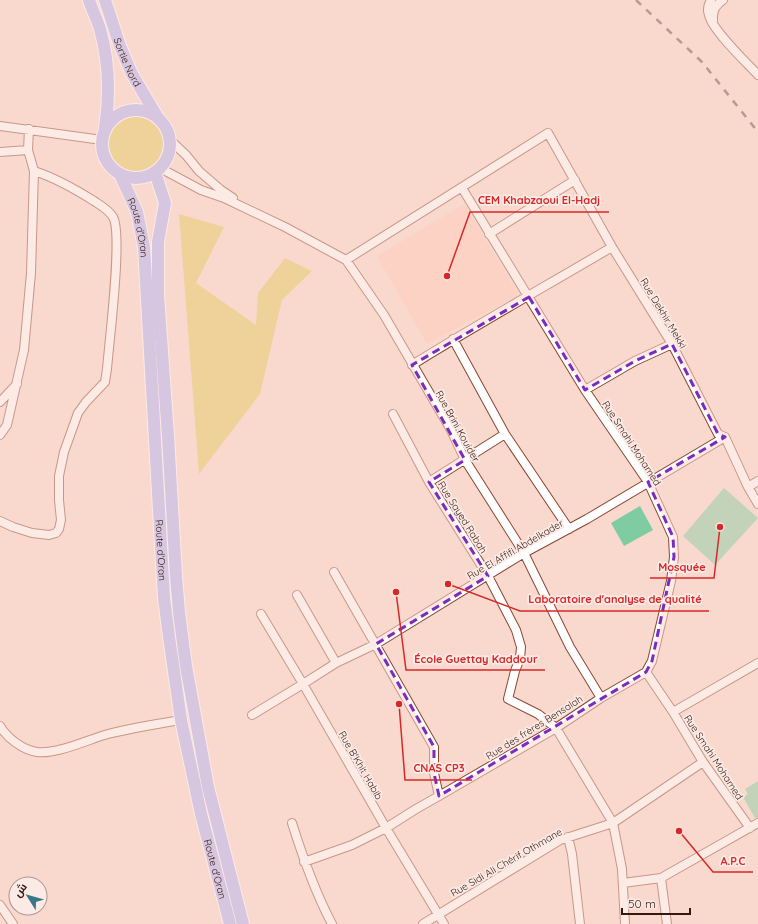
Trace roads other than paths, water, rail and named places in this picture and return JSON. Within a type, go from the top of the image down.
[{"type":"main road","points":[[89,0],[100,29],[106,59],[108,112],[104,135],[102,150],[106,160],[112,168],[120,174],[138,178],[147,176],[158,170],[168,154],[169,139],[164,125],[159,119],[150,113],[140,110],[120,114],[111,121],[104,135]]},
{"type":"main road","name":"Sortie Nord","points":[[105,0],[120,46],[132,74],[159,119]]},
{"type":"main road","name":"Route d'Oran","points":[[158,170],[165,203],[158,242],[158,295],[179,612],[186,666],[208,787],[243,924]]},
{"type":"main road","name":"Route d'Oran","points":[[120,174],[137,212],[144,247],[164,598],[181,720],[201,814],[230,924]]},
{"type":"street","points":[[710,0],[708,12],[709,17],[722,35],[758,75]]},
{"type":"street","points":[[714,24],[712,17],[714,9],[718,3],[723,0]]},
{"type":"street","points":[[0,126],[104,135]]},
{"type":"street","points":[[0,435],[7,425],[18,383],[24,350],[31,273],[34,171],[28,150],[30,129]]},
{"type":"street","name":"Rue Dekhir Mekki","points":[[462,188],[548,133],[612,247],[672,344],[718,434],[725,437],[748,487],[758,504]]},
{"type":"street","points":[[169,139],[186,155],[198,171],[221,190],[252,211]]},
{"type":"street","points":[[0,152],[28,150]]},
{"type":"street","points":[[158,170],[252,211]]},
{"type":"street","points":[[0,522],[32,533],[49,535],[56,533],[59,529],[61,520],[59,476],[67,443],[78,413],[105,382],[107,369],[116,248],[113,216],[104,208],[75,189],[55,178],[34,171]]},
{"type":"street","points":[[490,234],[575,180]]},
{"type":"street","points":[[346,260],[462,188]]},
{"type":"street","name":"Rue Smahi Mohamed","points":[[462,188],[585,390],[648,482],[672,537],[674,557],[671,581],[652,661],[646,672],[673,712],[703,762],[750,828]]},
{"type":"street","name":"Rue Brini Kouider","points":[[252,211],[306,237],[346,260],[381,310],[451,430],[465,460],[524,553],[570,647],[601,698]]},
{"type":"street","points":[[412,365],[453,339],[529,297],[612,247]]},
{"type":"street","points":[[453,339],[505,434],[569,529]]},
{"type":"street","points":[[585,390],[635,361],[672,344]]},
{"type":"street","points":[[0,402],[18,383]]},
{"type":"street","name":"Rue Sayed Rabah","points":[[393,414],[429,482],[488,576],[516,630],[521,647],[520,658],[508,699],[538,714],[556,728]]},
{"type":"street","points":[[429,482],[505,434]]},
{"type":"street","name":"Rue El Affifi Abdelkader","points":[[252,715],[336,662],[376,644],[524,553],[569,529],[725,437]]},
{"type":"street","points":[[748,487],[758,481]]},
{"type":"street","points":[[334,572],[434,747],[434,773],[439,796]]},
{"type":"street","points":[[297,595],[336,662]]},
{"type":"street","name":"Rue B'Khit Habib","points":[[261,614],[444,924]]},
{"type":"street","points":[[673,712],[758,663]]},
{"type":"street","name":"Rue des frères Bensalah","points":[[304,862],[352,845],[386,828],[556,728],[601,698],[646,672]]},
{"type":"street","points":[[0,726],[10,738],[22,746],[37,752],[63,748],[89,742],[106,735],[181,720]]},
{"type":"street","points":[[556,728],[613,823],[622,869],[625,924]]},
{"type":"street","name":"Rue Sidi Ali Chérif Othmane","points":[[423,924],[438,913],[560,840],[613,823],[703,762]]},
{"type":"street","points":[[292,823],[304,862],[323,907],[332,924]]},
{"type":"street","points":[[622,883],[661,878],[758,823]]},
{"type":"street","points":[[568,837],[572,854],[580,924]]},
{"type":"street","points":[[661,878],[667,924]]},
{"type":"street","points":[[0,905],[13,924]]},
{"type":"railway","points":[[636,0],[702,62],[758,132]]},
{"type":"place","name":"CEM Khabzaoui El-Hadj","points":[[447,276]]},
{"type":"place","name":"Mosquée","points":[[720,527]]},
{"type":"place","name":"Laboratoire d'analyse de qualité","points":[[448,584]]},
{"type":"place","name":"École Guettay Kaddour","points":[[396,592]]},
{"type":"place","name":"CNAS CP3","points":[[399,704]]},
{"type":"place","name":"A.P.C","points":[[679,831]]}]
